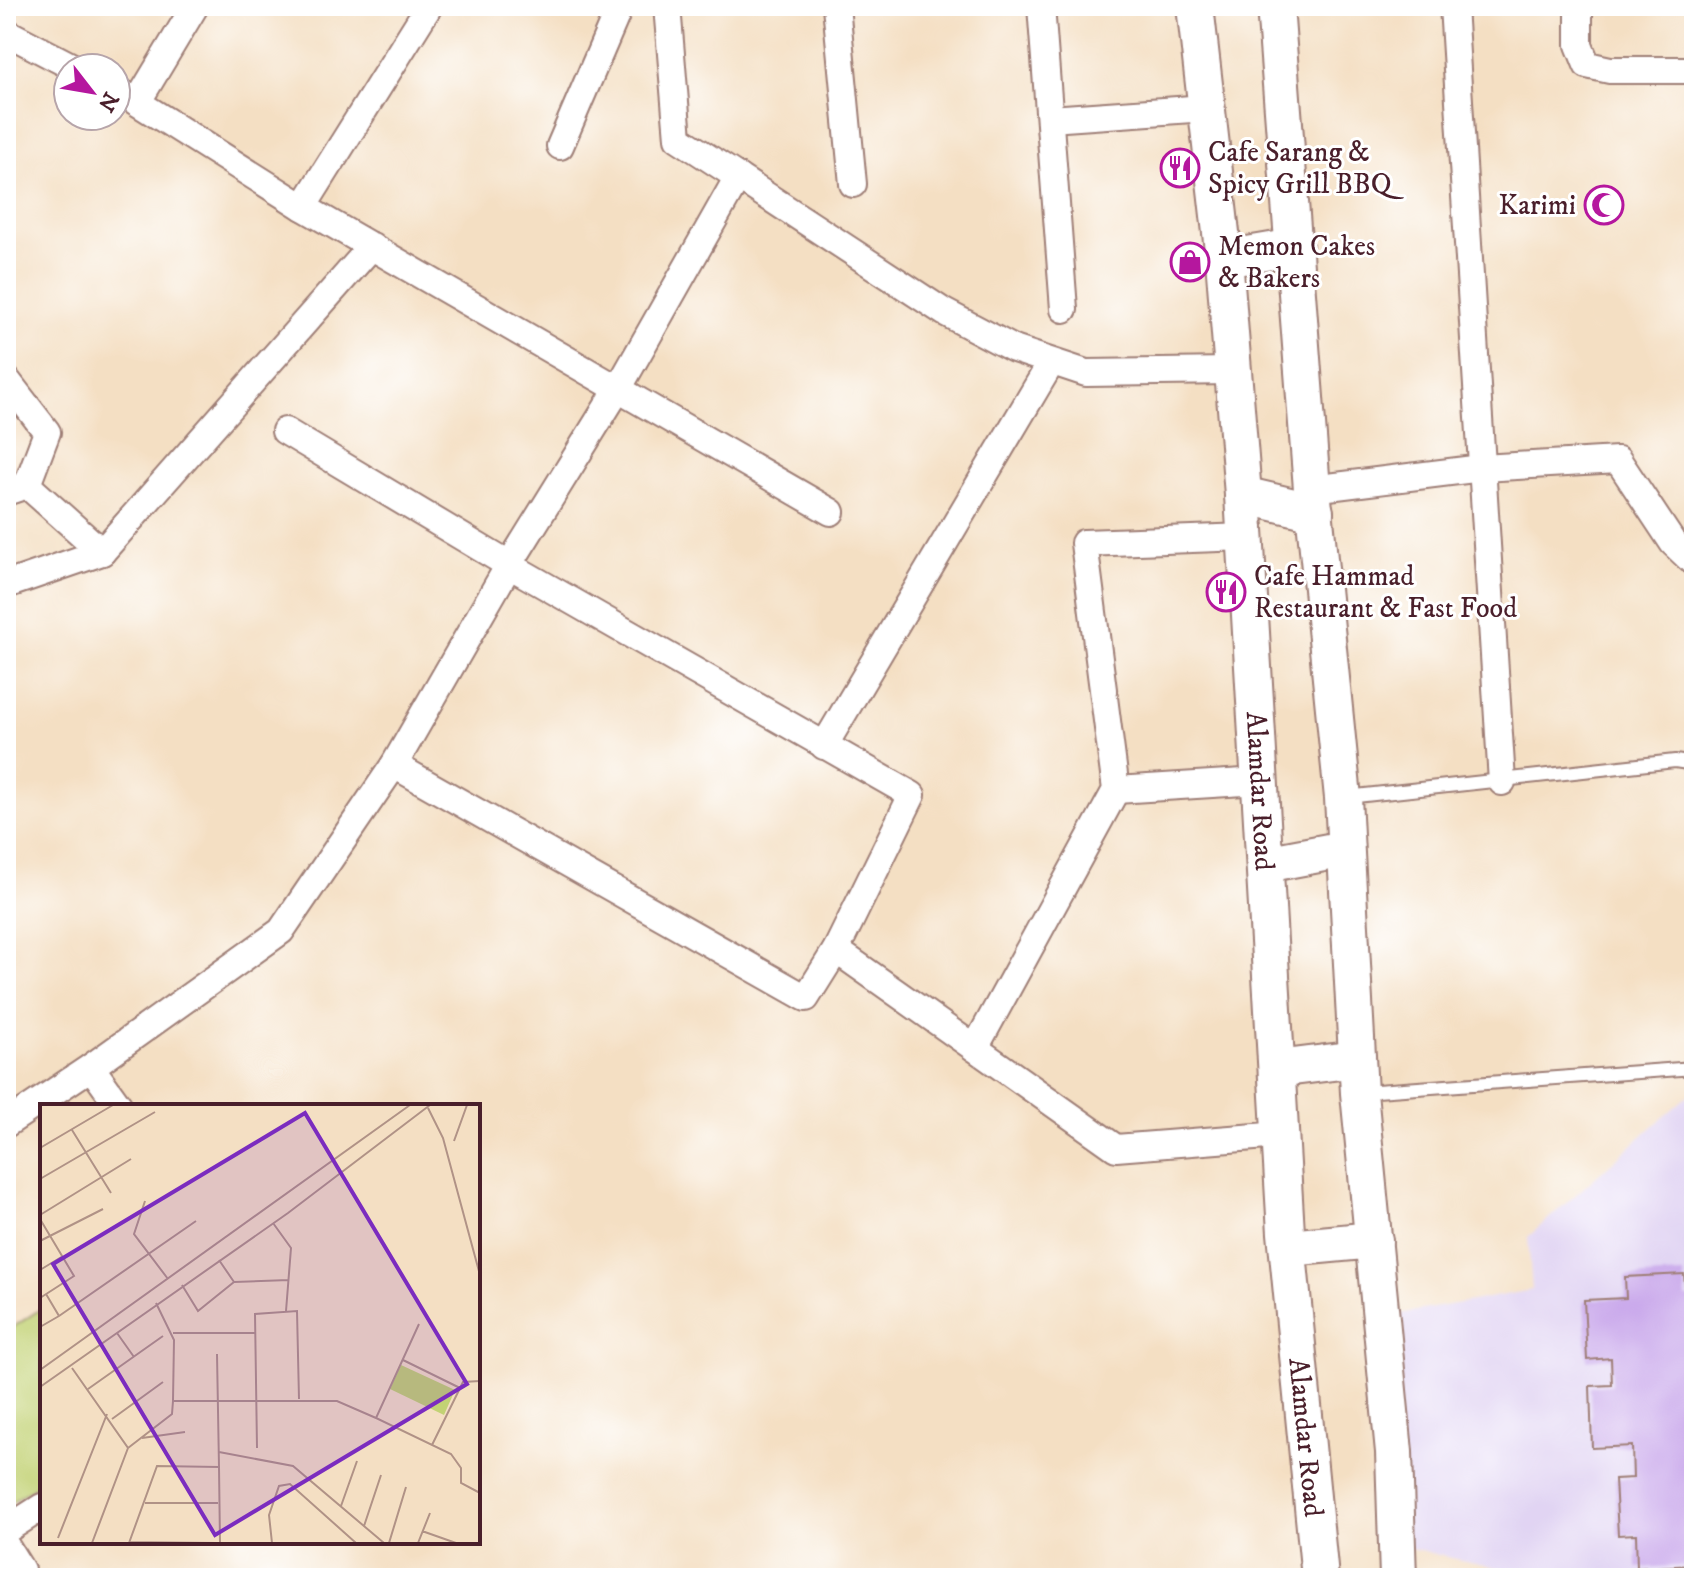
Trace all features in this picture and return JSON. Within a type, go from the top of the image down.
[{"type":"street","points":[[132,88],[195,6]]},
{"type":"street","points":[[303,207],[429,6]]},
{"type":"street","points":[[560,146],[620,6]]},
{"type":"street","points":[[667,6],[678,138],[944,312],[1014,349],[1086,373],[1232,371]]},
{"type":"street","points":[[836,6],[853,184]]},
{"type":"street","points":[[1041,6],[1064,309]]},
{"type":"street","name":"Alamdar Road","points":[[1195,6],[1224,259],[1243,495],[1288,1248],[1320,1578]]},
{"type":"street","points":[[1275,6],[1314,501],[1343,798],[1358,1076],[1394,1452],[1398,1578]]},
{"type":"street","points":[[1453,6],[1502,782]]},
{"type":"street","points":[[1579,6],[1579,45],[1587,65],[1610,70],[1694,70]]},
{"type":"street","points":[[6,32],[52,56]]},
{"type":"street","points":[[132,98],[303,207],[831,512]]},
{"type":"street","points":[[1050,119],[1206,108]]},
{"type":"street","points":[[6,1124],[281,931],[394,765],[509,565],[618,389],[738,177]]},
{"type":"street","points":[[6,585],[102,552],[372,246]]},
{"type":"street","points":[[1224,259],[1294,247]]},
{"type":"street","points":[[824,746],[1051,363]]},
{"type":"street","points":[[6,379],[47,432],[17,489],[102,552]]},
{"type":"street","points":[[285,431],[509,565],[912,795],[836,950],[806,998],[394,765]]},
{"type":"street","points":[[1243,495],[1314,501],[1482,468],[1618,460],[1673,543],[1694,563]]},
{"type":"street","points":[[975,1048],[1116,790],[1084,543],[1246,537]]},
{"type":"street","points":[[1116,790],[1260,781]]},
{"type":"street","points":[[1265,864],[1345,849]]},
{"type":"street","points":[[836,950],[1116,1148],[1281,1135]]},
{"type":"street","points":[[91,1067],[118,1104]]},
{"type":"street","points":[[1277,1069],[1358,1076]]},
{"type":"street","points":[[1288,1248],[1374,1240]]},
{"type":"street","points":[[6,1530],[40,1508]]},
{"type":"street","points":[[6,1546],[21,1570],[16,1578]]},
{"type":"lane","points":[[1343,798],[1675,761],[1694,764]]},
{"type":"lane","points":[[1358,1076],[1694,1068]]},
{"type":"shaded area","points":[[1694,1090],[1694,1578],[1543,1578],[1397,1546],[1373,1319],[1532,1290],[1528,1237]]},
{"type":"green space","points":[[40,1309],[40,1483],[6,1506],[6,1332]]},
{"type":"building","points":[[1684,1274],[1686,1298],[1694,1298],[1694,1357],[1688,1358],[1689,1383],[1694,1382],[1694,1565],[1637,1568],[1636,1534],[1618,1535],[1615,1479],[1633,1478],[1632,1446],[1592,1448],[1590,1386],[1612,1385],[1611,1358],[1587,1360],[1584,1300],[1626,1298],[1625,1277]]},
{"type":"place","name":"Cafe Sarang & Spicy Grill BBQ","points":[[1180,168]]},
{"type":"place","name":"Karimi","points":[[1604,205]]},
{"type":"place","name":"Memon Cakes & Bakers","points":[[1190,262]]},
{"type":"place","name":"Cafe Hammad Restaurant & Fast Food","points":[[1226,592]]}]
